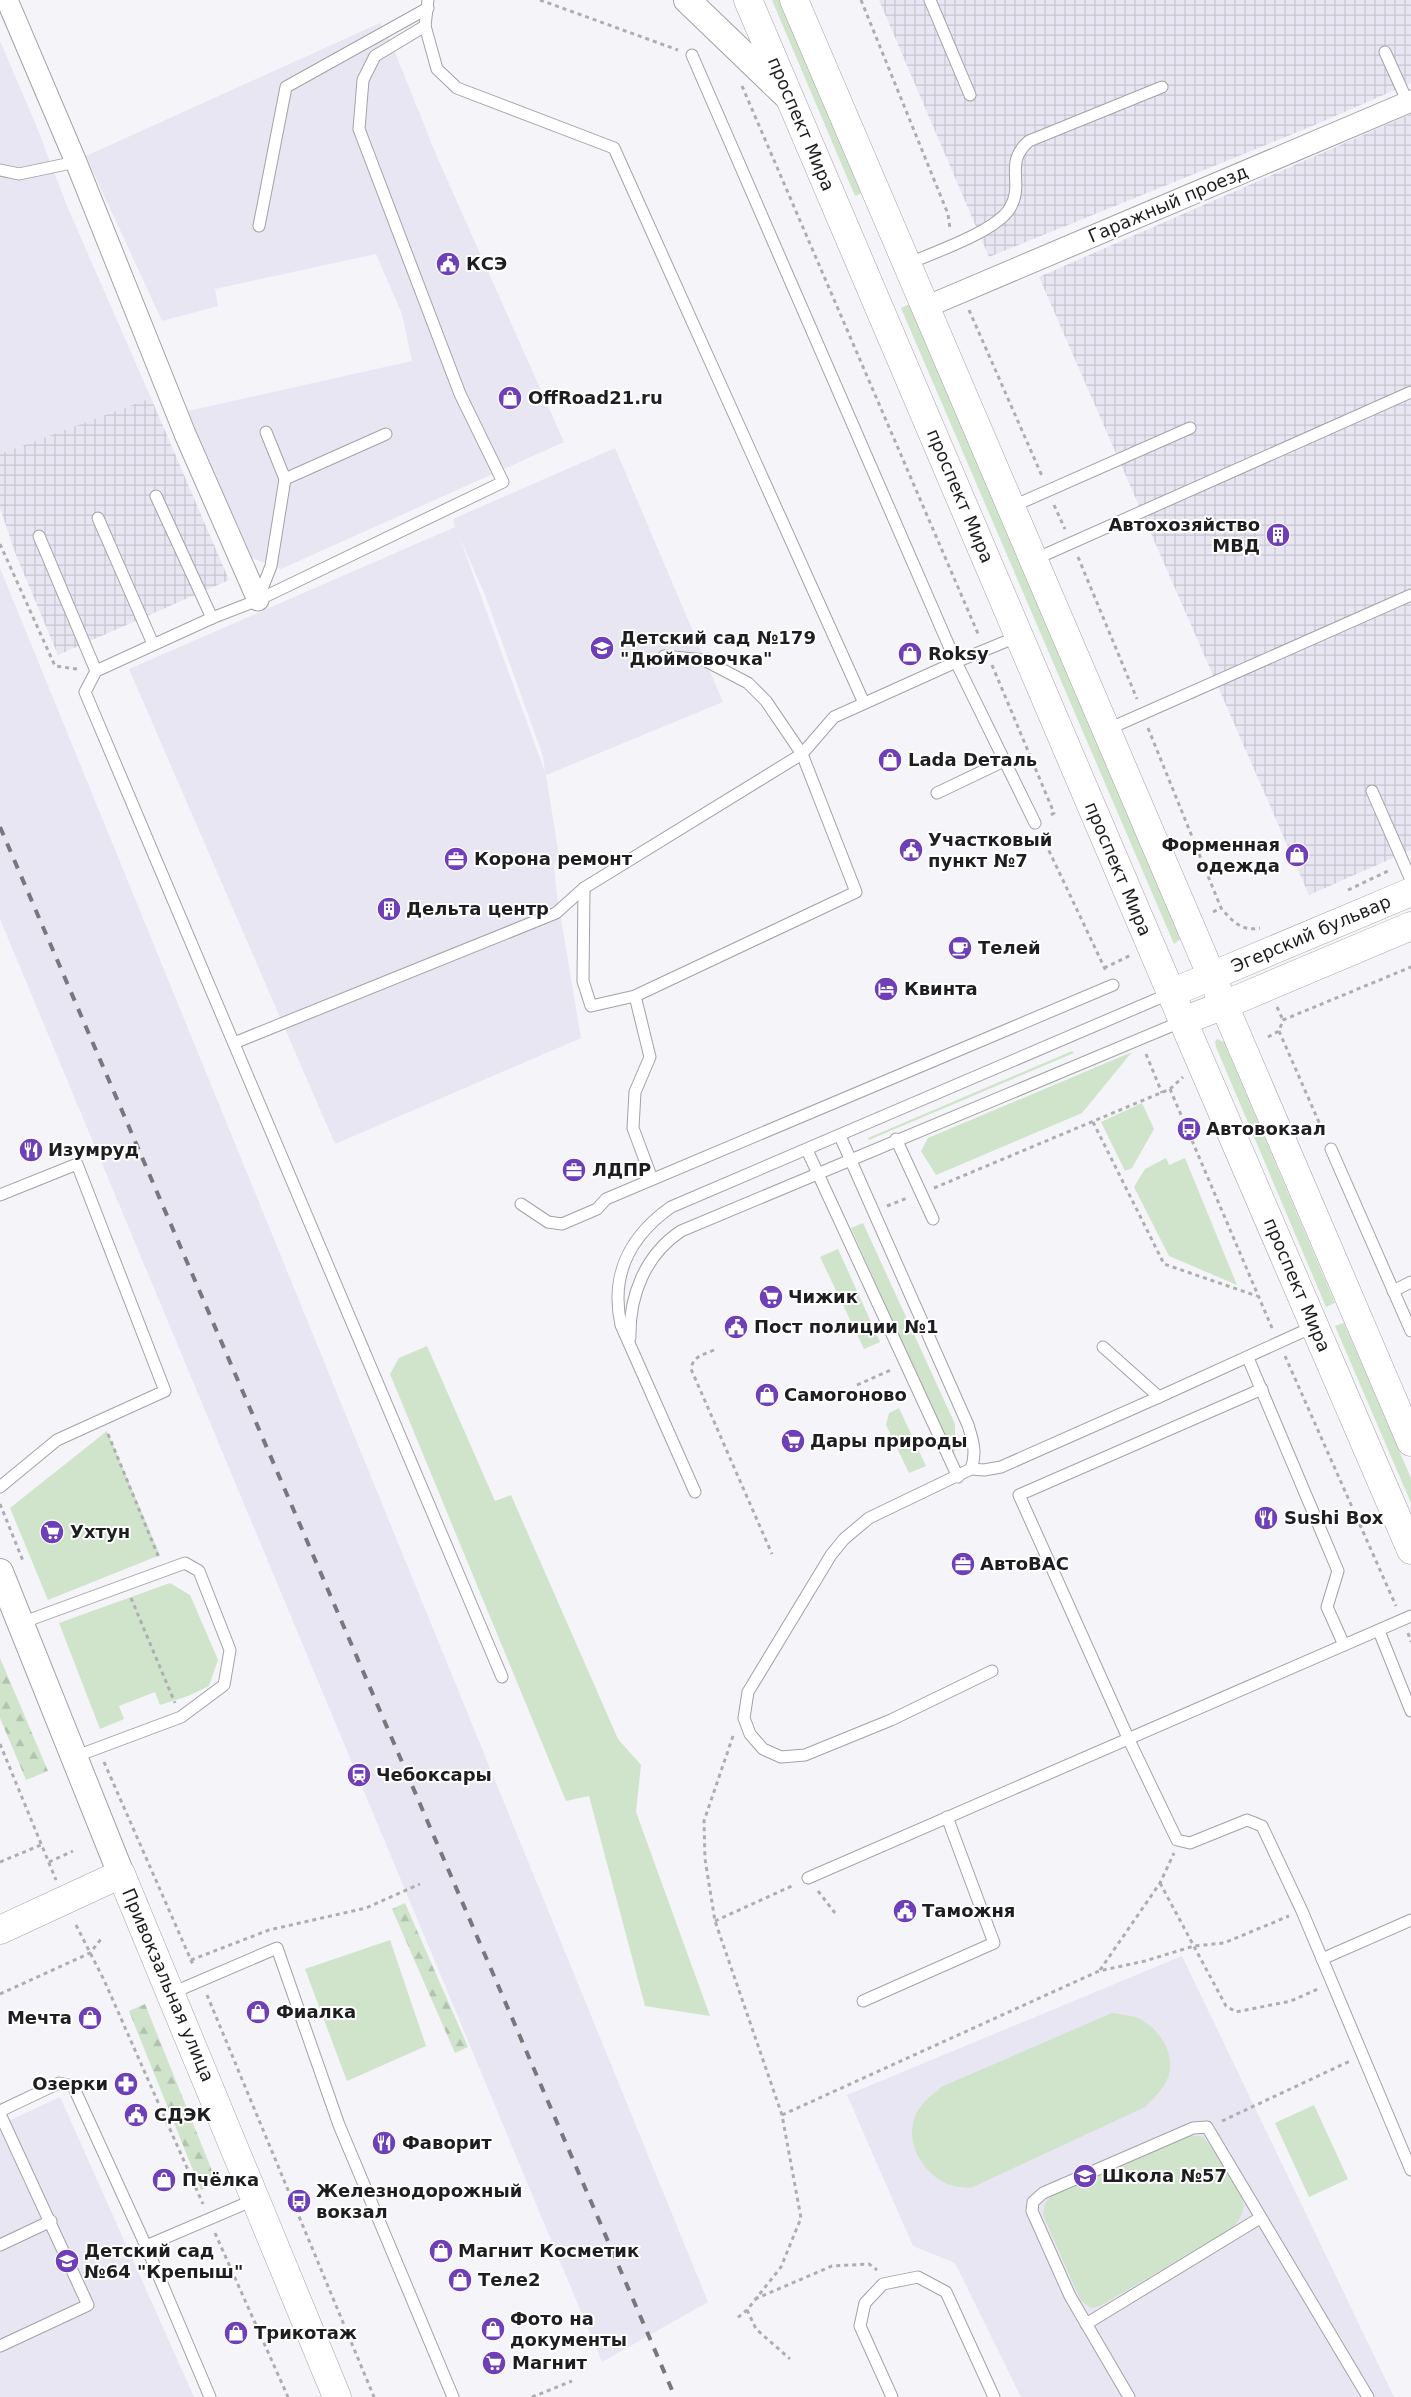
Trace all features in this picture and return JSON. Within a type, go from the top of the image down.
[{"type":"main road","name":"проспект Мира","points":[[748,0],[1171,993],[1411,1550]]},
{"type":"main road","points":[[794,0],[1411,1442]]},
{"type":"main road","points":[[868,281],[907,264]]},
{"type":"main road","name":"Эгерский бульвар","points":[[1171,993],[1411,892]]},
{"type":"main road","name":"Эгерский бульвар","points":[[1183,1021],[1224,1006],[1411,926]]},
{"type":"main road","points":[[1315,1326],[1354,1310]]},
{"type":"main road","points":[[0,1930],[122,1874]]},
{"type":"main road","name":"Привокзальная улица","points":[[122,1874],[337,2397]]},
{"type":"street","points":[[7,0],[76,162],[185,434],[258,600]]},
{"type":"street","points":[[687,0],[791,101]]},
{"type":"street","name":"Гаражный проезд","points":[[926,307],[1410,104]]},
{"type":"street","name":"Привокзальная улица","points":[[0,1572],[122,1874]]},
{"type":"lane","points":[[930,0],[970,95]]},
{"type":"lane","points":[[428,4],[425,26],[437,69],[457,88],[614,148],[864,703]]},
{"type":"lane","points":[[259,226],[286,87],[428,4]]},
{"type":"lane","points":[[425,26],[376,56],[363,80],[359,129],[460,394],[503,482],[258,600],[212,618],[96,671],[86,692],[502,1678]]},
{"type":"lane","points":[[1385,52],[1410,104]]},
{"type":"lane","points":[[692,55],[956,662],[1035,823]]},
{"type":"lane","points":[[907,264],[979,233],[1000,220],[1010,208],[1016,193],[1015,162],[1019,150],[1029,141],[1162,87]]},
{"type":"lane","points":[[0,170],[19,174],[76,162]]},
{"type":"lane","points":[[1033,560],[1411,392]]},
{"type":"lane","points":[[1011,508],[1190,428]]},
{"type":"lane","points":[[258,600],[271,566],[285,479],[266,432]]},
{"type":"lane","points":[[285,479],[386,434]]},
{"type":"lane","points":[[156,496],[212,618]]},
{"type":"lane","points":[[98,518],[153,644]]},
{"type":"lane","points":[[39,536],[96,671]]},
{"type":"lane","points":[[1106,730],[1411,595]]},
{"type":"lane","points":[[234,1043],[556,913],[584,888],[802,754],[834,717],[1019,636]]},
{"type":"lane","points":[[584,888],[583,981],[590,1006],[635,996],[856,892],[802,754],[766,701],[748,684],[704,660],[664,656]]},
{"type":"lane","points":[[937,792],[1004,761]]},
{"type":"lane","points":[[1372,791],[1411,880]]},
{"type":"lane","points":[[521,1204],[548,1222],[562,1224],[597,1209],[606,1199],[652,1179],[1113,985]]},
{"type":"lane","points":[[694,1492],[621,1325],[617,1305],[618,1289],[624,1264],[636,1240],[653,1220],[671,1207],[1171,993]]},
{"type":"lane","points":[[635,996],[650,1057],[635,1092],[633,1128],[652,1179]]},
{"type":"lane","points":[[630,1346],[630,1318],[635,1293],[645,1270],[670,1238],[681,1231],[850,1158],[1183,1021]]},
{"type":"lane","points":[[840,1136],[968,1425],[975,1448],[975,1459],[971,1469]]},
{"type":"lane","points":[[896,1140],[933,1219]]},
{"type":"lane","points":[[1331,1149],[1411,1331]]},
{"type":"lane","points":[[807,1150],[958,1477]]},
{"type":"lane","points":[[0,1195],[77,1164],[166,1391],[57,1440],[0,1487]]},
{"type":"lane","points":[[1393,1291],[1411,1282]]},
{"type":"lane","points":[[992,1671],[891,1720],[805,1755],[781,1757],[763,1749],[750,1734],[744,1718],[748,1692],[831,1555],[844,1539],[868,1518],[958,1477],[971,1469],[984,1470],[1001,1467],[1248,1358],[1315,1326]]},
{"type":"lane","points":[[1103,1347],[1159,1397]]},
{"type":"lane","points":[[1248,1358],[1338,1570],[1327,1607],[1344,1645]]},
{"type":"lane","points":[[1262,1390],[1020,1495],[1128,1740],[1177,1840],[1190,1844],[1247,1820],[1262,1826],[1302,1911],[1411,2170]]},
{"type":"lane","points":[[21,1623],[185,1563],[200,1571],[230,1650],[224,1685],[181,1717],[74,1757]]},
{"type":"lane","points":[[808,1878],[1407,1618]]},
{"type":"lane","points":[[1378,1631],[1411,1711]]},
{"type":"lane","points":[[863,2001],[994,1943],[947,1817]]},
{"type":"lane","points":[[1322,1959],[1411,1920]]},
{"type":"lane","points":[[172,1993],[277,1948],[339,2125],[453,2397]]},
{"type":"lane","points":[[0,2346],[88,2305],[0,2112],[59,2083],[73,2086],[146,2246],[210,2397]]},
{"type":"lane","points":[[1129,2397],[1070,2296],[1032,2212],[1033,2202],[1043,2193],[1193,2128],[1207,2127],[1368,2397]]},
{"type":"lane","points":[[146,2246],[256,2199]]},
{"type":"lane","points":[[1086,2324],[1260,2218]]},
{"type":"lane","points":[[0,2245],[51,2221]]},
{"type":"lane","points":[[892,2397],[860,2326],[865,2303],[883,2284],[918,2277],[946,2292],[994,2397]]},
{"type":"path","points":[[540,0],[692,55]]},
{"type":"path","points":[[740,83],[983,644]]},
{"type":"path","points":[[1049,492],[1069,536]]},
{"type":"path","points":[[0,544],[55,666],[96,671]]},
{"type":"path","points":[[1074,549],[1140,708]]},
{"type":"path","points":[[990,660],[1054,813],[1035,823],[1113,985]]},
{"type":"path","points":[[1147,726],[1221,908],[1231,920],[1242,928],[1257,929],[1266,926]]},
{"type":"path","points":[[1344,892],[1404,864]]},
{"type":"path","points":[[1213,912],[1221,908]]},
{"type":"path","points":[[1104,968],[1138,951]]},
{"type":"path","points":[[1268,1037],[1278,1031],[1283,1020],[1411,967]]},
{"type":"path","points":[[1277,1007],[1283,1020]]},
{"type":"path","points":[[1278,1031],[1331,1149]]},
{"type":"path","points":[[1145,1052],[1162,1092]]},
{"type":"path","points":[[873,1211],[1170,1090],[1186,1075]]},
{"type":"path","points":[[1170,1090],[1258,1296],[1407,1618],[1411,1642]]},
{"type":"path","points":[[1093,1122],[1164,1264],[1258,1296]]},
{"type":"path","points":[[714,1350],[692,1361],[691,1369],[772,1554]]},
{"type":"path","points":[[857,1385],[898,1366]]},
{"type":"path","points":[[102,1420],[164,1570]]},
{"type":"path","points":[[126,1584],[181,1717]]},
{"type":"path","points":[[735,1729],[704,1821],[705,1858],[715,1921],[782,2115],[801,2218],[781,2267],[747,2310],[736,2319]]},
{"type":"path","points":[[0,1744],[57,1882]]},
{"type":"path","points":[[99,1748],[201,1981],[374,2397]]},
{"type":"path","points":[[128,1830],[134,1828]]},
{"type":"path","points":[[1099,1971],[1160,1882],[1172,1859],[1177,1840]]},
{"type":"path","points":[[0,1862],[41,1845]]},
{"type":"path","points":[[48,1862],[73,1852]]},
{"type":"path","points":[[715,1921],[808,1878],[835,1913]]},
{"type":"path","points":[[1160,1882],[1226,2006],[1236,2012],[1290,2001],[1332,1983]]},
{"type":"path","points":[[366,1908],[420,1884]]},
{"type":"path","points":[[782,2115],[1099,1971],[1145,1961],[1194,1946],[1224,1943],[1302,1911]]},
{"type":"path","points":[[76,1925],[104,1980],[288,2397]]},
{"type":"path","points":[[0,1994],[90,1953],[101,1939]]},
{"type":"path","points":[[1207,2127],[1362,2055]]},
{"type":"path","points":[[754,2300],[832,2266],[869,2264],[892,2282]]},
{"type":"path","points":[[747,2310],[756,2329],[790,2359]]},
{"type":"path","points":[[532,2397],[572,2381]]},
{"type":"shaded area","points":[[879,0],[1411,0],[1411,83],[1310,127],[989,257]]},
{"type":"shaded area","points":[[380,23],[388,35],[437,157],[564,442],[281,569],[252,558],[188,411],[412,361],[402,314],[376,254],[215,289],[218,306],[162,321],[86,156]]},
{"type":"shaded area","points":[[0,41],[36,125],[67,206],[151,398],[0,454]]},
{"type":"shaded area","points":[[1411,114],[1411,850],[1309,895],[1039,277]]},
{"type":"shaded area","points":[[151,398],[229,580],[58,655],[16,555],[0,508],[0,454]]},
{"type":"shaded area","points":[[615,448],[723,702],[546,775],[559,856],[554,866],[557,895],[581,1038],[335,1144],[129,669],[455,527],[453,519]],"holes":[[[459,536],[485,595],[543,756],[545,772]]]},
{"type":"shaded area","points":[[0,568],[708,2302],[602,2362],[0,919]]},
{"type":"shaded area","name":"Школа №57","points":[[1182,1956],[1394,2397],[1021,2397],[955,2263],[913,2246],[847,2095]]},
{"type":"shaded area","name":"Детский сад №64 \"Крепыш\"","points":[[60,2097],[194,2397],[0,2397],[0,2125]]},
{"type":"green space","points":[[772,0],[782,0],[864,192],[855,196]]},
{"type":"green space","points":[[910,304],[1182,938],[1174,944],[901,308]]},
{"type":"green space","points":[[1217,1039],[1224,1042],[1335,1303],[1326,1307],[1216,1047],[1215,1042]]},
{"type":"green space","points":[[1072,1051],[1074,1053],[869,1140],[868,1138]]},
{"type":"green space","points":[[1132,1052],[1082,1113],[936,1175],[921,1151],[928,1138]]},
{"type":"green space","points":[[1142,1103],[1154,1129],[1132,1168],[1125,1171],[1101,1122]]},
{"type":"green space","points":[[1166,1158],[1169,1165],[1185,1158],[1237,1285],[1169,1256],[1134,1187],[1145,1169]]},
{"type":"green space","points":[[863,1223],[955,1424],[955,1450],[952,1455],[851,1228]]},
{"type":"green space","points":[[838,1249],[880,1342],[864,1349],[820,1257]]},
{"type":"green space","points":[[1344,1323],[1411,1478],[1411,1503],[1335,1326]]},
{"type":"green space","points":[[427,1346],[495,1501],[511,1495],[618,1739],[641,1765],[636,1812],[710,2016],[645,2006],[589,1796],[566,1801],[390,1374],[399,1358]]},
{"type":"green space","points":[[899,1408],[926,1466],[909,1473],[886,1425],[889,1413]]},
{"type":"green space","points":[[107,1431],[160,1555],[48,1600],[10,1508]]},
{"type":"green space","points":[[170,1583],[190,1595],[218,1660],[209,1686],[188,1696],[160,1705],[155,1692],[119,1706],[124,1719],[100,1729],[59,1623]]},
{"type":"green space","points":[[0,1658],[48,1771],[26,1780],[0,1718]]},
{"type":"green space","points":[[405,1903],[468,2047],[455,2053],[392,1909]]},
{"type":"green space","points":[[390,1940],[426,2046],[347,2081],[305,1969]]},
{"type":"green space","points":[[145,2004],[217,2183],[201,2190],[129,2011]]},
{"type":"green space","points":[[1112,2013],[1135,2017],[1149,2025],[1161,2037],[1168,2053],[1170,2069],[1167,2080],[1161,2090],[1145,2107],[971,2188],[948,2184],[935,2176],[927,2168],[915,2149],[912,2127],[915,2116],[921,2106],[941,2087]]},
{"type":"green space","points":[[1314,2105],[1348,2179],[1309,2197],[1275,2123]]},
{"type":"green space","points":[[1191,2136],[1202,2136],[1231,2178],[1243,2202],[1240,2218],[1234,2227],[1100,2306],[1091,2308],[1081,2301],[1043,2215],[1045,2203],[1053,2194]]},
{"type":"railway","points":[[0,827],[675,2397]]},
{"type":"place","name":"КСЭ","points":[[448,264]]},
{"type":"place","name":"OffRoad21.ru","points":[[510,398]]},
{"type":"place","name":"Автохозяйство МВД","points":[[1278,535]]},
{"type":"place","name":"Детский сад №179 \"Дюймовочка\"","points":[[602,648]]},
{"type":"place","name":"Roksy","points":[[910,654]]},
{"type":"place","name":"Lada Dеталь","points":[[890,760]]},
{"type":"place","name":"Участковый пункт №7","points":[[911,850]]},
{"type":"place","name":"Форменная одежда","points":[[1297,855]]},
{"type":"place","name":"Корона ремонт","points":[[456,859]]},
{"type":"place","name":"Дельта центр","points":[[389,909]]},
{"type":"place","name":"Телей","points":[[960,948]]},
{"type":"place","name":"Квинта","points":[[886,989]]},
{"type":"place","name":"Автовокзал","points":[[1189,1129]]},
{"type":"place","name":"Изумруд","points":[[31,1150]]},
{"type":"place","name":"ЛДПР","points":[[574,1170]]},
{"type":"place","name":"Чижик","points":[[771,1297]]},
{"type":"place","name":"Пост полиции №1","points":[[736,1327]]},
{"type":"place","name":"Самогоново","points":[[767,1395]]},
{"type":"place","name":"Дары природы","points":[[793,1441]]},
{"type":"place","name":"Sushi Box","points":[[1266,1518]]},
{"type":"place","name":"Ухтун","points":[[52,1532]]},
{"type":"place","name":"АвтоВАС","points":[[963,1564]]},
{"type":"place","name":"Чебоксары","points":[[359,1775]]},
{"type":"place","name":"Таможня","points":[[905,1911]]},
{"type":"place","name":"Фиалка","points":[[258,2012]]},
{"type":"place","name":"Мечта","points":[[90,2018]]},
{"type":"place","name":"Озерки","points":[[126,2084]]},
{"type":"place","name":"СДЭК","points":[[136,2115]]},
{"type":"place","name":"Фаворит","points":[[384,2143]]},
{"type":"place","name":"Школа №57","points":[[1085,2176]]},
{"type":"place","name":"Пчёлка","points":[[164,2180]]},
{"type":"place","name":"Железнодорожный вокзал","points":[[299,2201]]},
{"type":"place","name":"Магнит Косметик","points":[[441,2251]]},
{"type":"place","name":"Детский сад №64 \"Крепыш\"","points":[[67,2261]]},
{"type":"place","name":"Теле2","points":[[460,2280]]},
{"type":"place","name":"Фото на документы","points":[[493,2329]]},
{"type":"place","name":"Трикотаж","points":[[236,2333]]},
{"type":"place","name":"Магнит","points":[[494,2363]]}]
